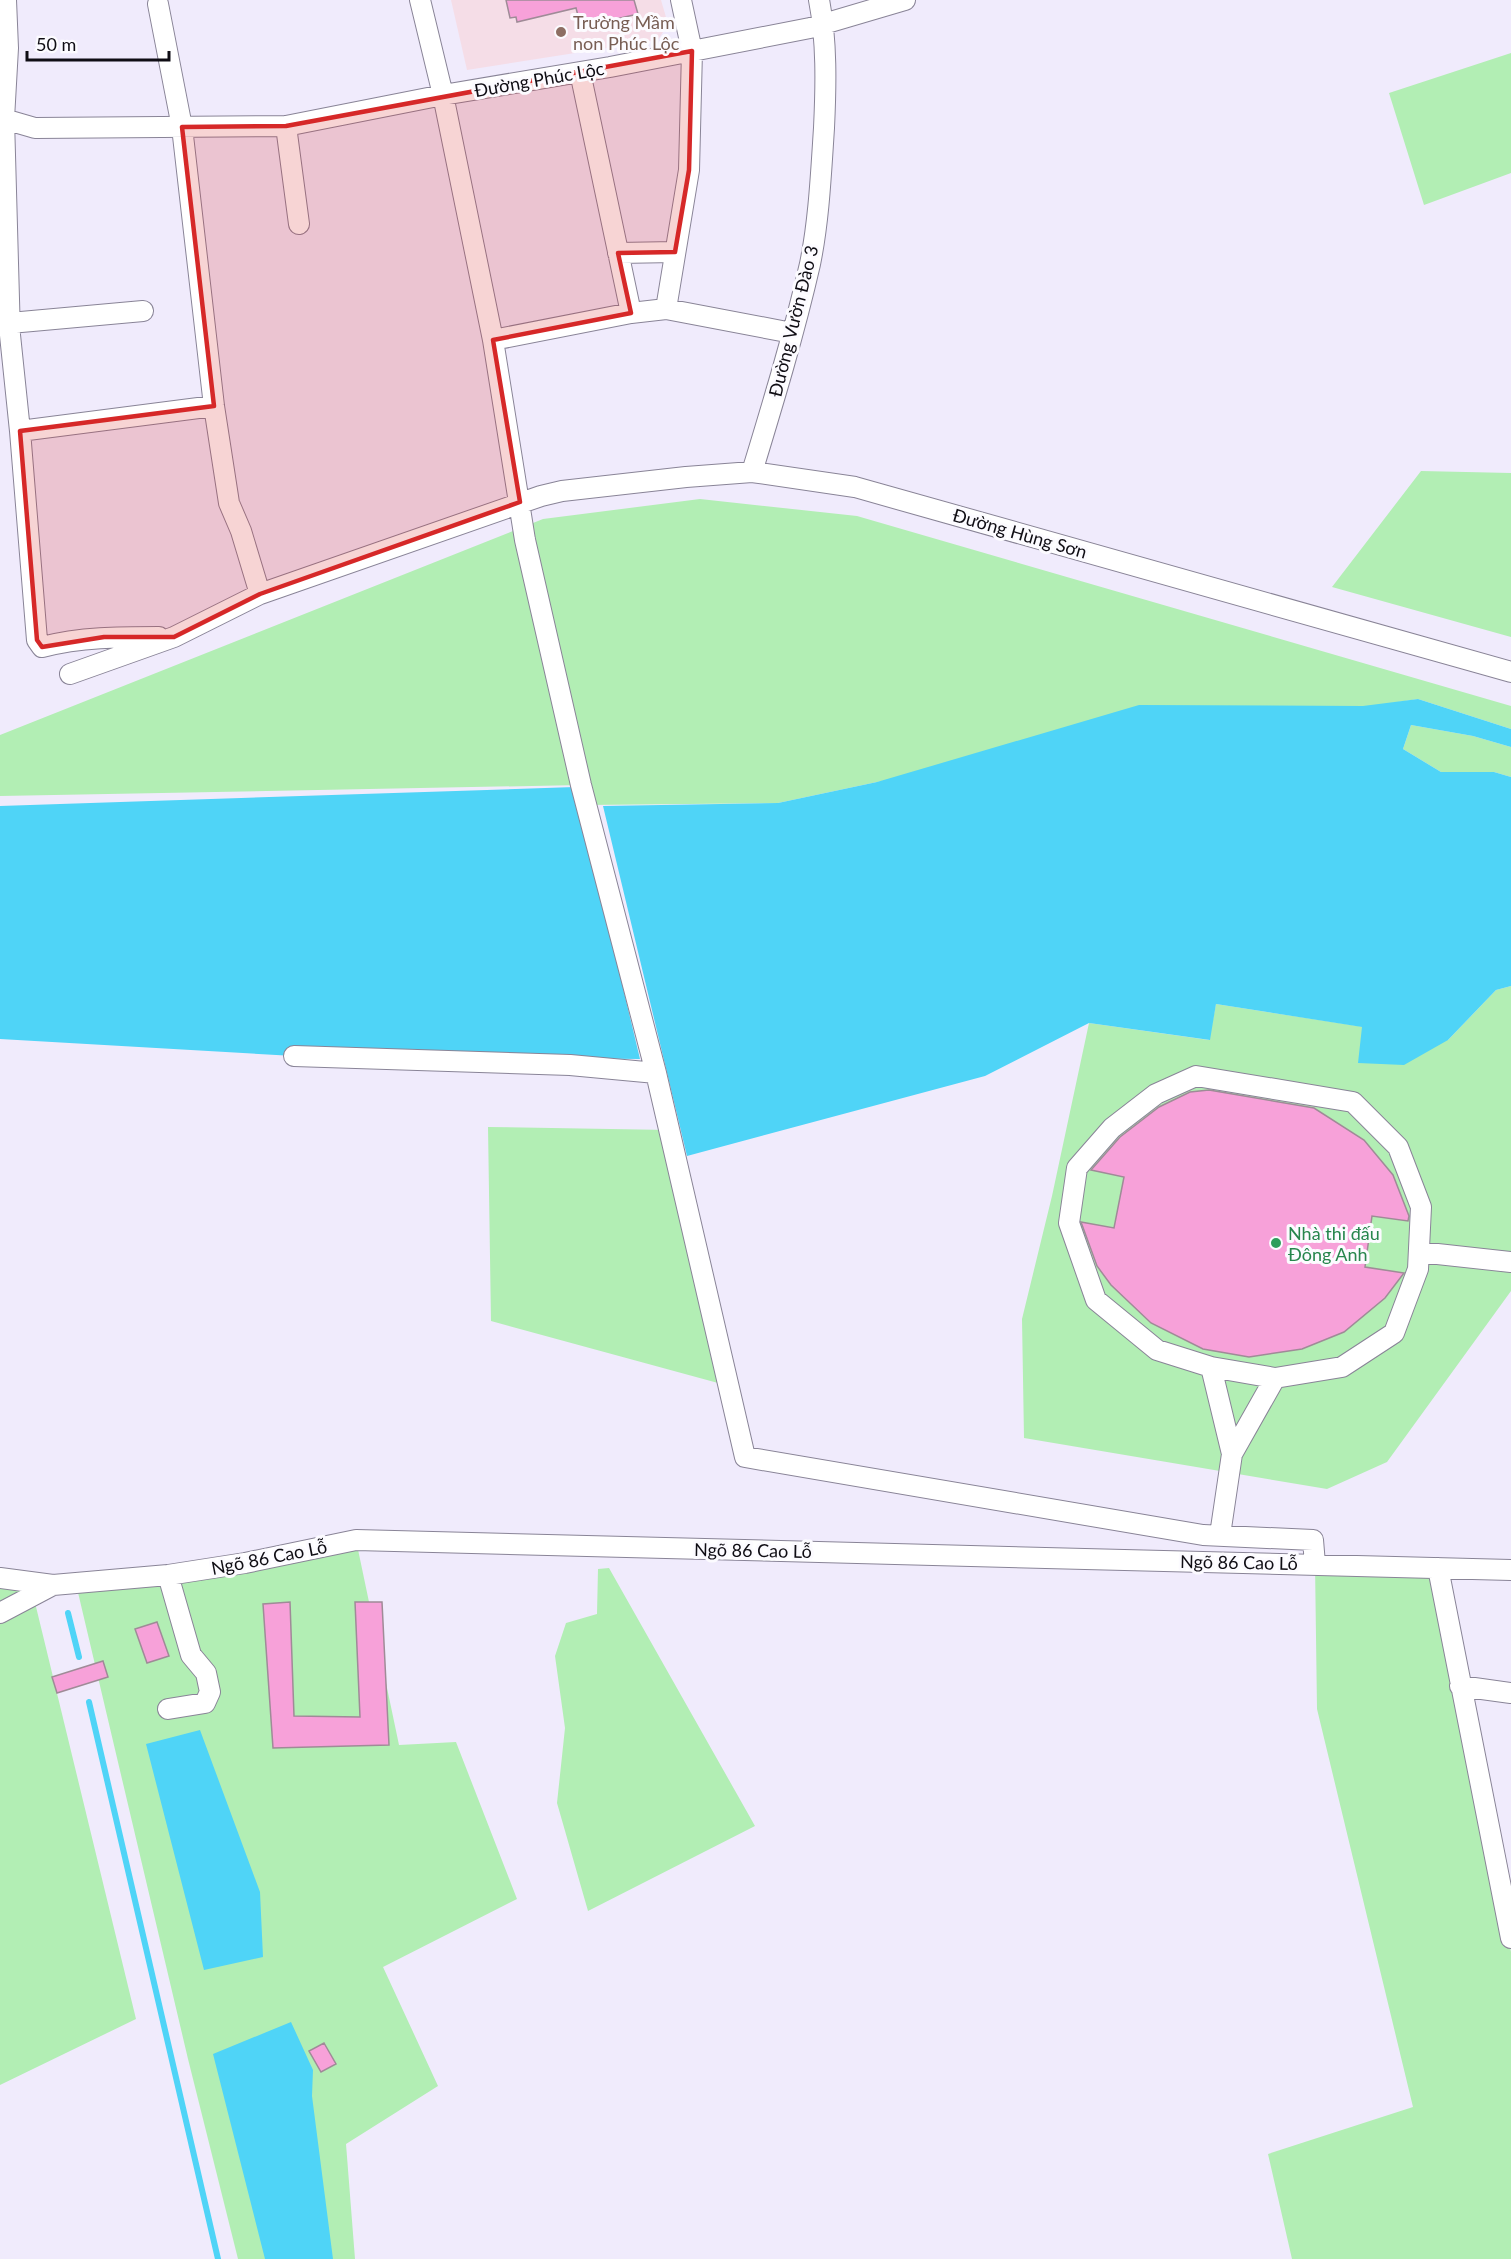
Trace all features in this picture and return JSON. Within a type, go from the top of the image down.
[{"type":"street","points":[[6,0],[8,48],[2,120],[10,323],[38,644],[42,647],[66,641],[104,637],[174,637]]},
{"type":"street","points":[[420,0],[443,95],[493,340],[525,540],[581,785],[656,1073],[746,1457],[1203,1535],[1313,1540],[1315,1564]]},
{"type":"street","points":[[666,309],[689,170],[692,51],[681,0]]},
{"type":"street","name":"Đường Vườn Đào 3","points":[[752,472],[810,262],[821,181],[825,102],[824,24],[819,0]]},
{"type":"street","name":"Đường Phúc Lộc","points":[[2,120],[35,128],[286,126],[443,95],[692,51],[824,24],[904,0]]},
{"type":"street","points":[[158,4],[182,127],[214,406],[229,503],[242,531],[260,594]]},
{"type":"street","points":[[580,72],[631,313]]},
{"type":"street","points":[[286,126],[299,224]]},
{"type":"street","points":[[618,253],[675,252]]},
{"type":"street","points":[[493,340],[631,313],[666,309],[792,333]]},
{"type":"street","points":[[10,323],[143,311]]},
{"type":"street","points":[[20,431],[214,406]]},
{"type":"street","name":"Đường Hùng Sơn","points":[[70,674],[174,637],[260,594],[520,502],[562,491],[752,472],[855,487],[1511,672]]},
{"type":"street","points":[[294,1056],[570,1065],[656,1073]]},
{"type":"street","points":[[1196,1076],[1353,1102],[1398,1147],[1421,1207],[1419,1252],[1418,1269],[1394,1333],[1342,1367],[1275,1378],[1211,1367],[1157,1350],[1096,1300],[1069,1223],[1077,1168],[1112,1128],[1156,1094],[1196,1076]]},
{"type":"street","points":[[1419,1252],[1511,1262]]},
{"type":"street","points":[[1211,1367],[1232,1454]]},
{"type":"street","points":[[1220,1536],[1232,1454],[1275,1378]]},
{"type":"street","name":"Ngõ 86 Cao Lỗ","points":[[0,1578],[53,1586],[168,1575],[245,1563],[356,1540],[1511,1570]]},
{"type":"street","points":[[1438,1568],[1511,1938]]},
{"type":"street","points":[[168,1575],[191,1655],[206,1673],[210,1692],[206,1703],[168,1709]]},
{"type":"street","points":[[0,1613],[53,1586]]},
{"type":"street","points":[[1460,1686],[1511,1694]]},
{"type":"highlighted area","points":[[692,51],[689,170],[675,252],[618,253],[631,313],[493,340],[520,502],[260,594],[174,637],[104,637],[42,647],[37,640],[20,431],[214,406],[182,127],[286,126]]},
{"type":"shaded area","name":"Trường Mầm non Phúc Lộc","points":[[451,0],[661,0],[668,24],[658,40],[467,70]]},
{"type":"green space","points":[[1511,53],[1511,173],[1424,205],[1389,93]]},
{"type":"green space","points":[[1421,471],[1511,473],[1511,637],[1332,587]]},
{"type":"green space","points":[[700,499],[857,516],[1511,706],[1511,729],[1418,699],[877,782],[778,803],[586,805],[581,785],[0,796],[0,735],[543,519]]},
{"type":"green space","points":[[1411,725],[1473,736],[1511,747],[1511,777],[1494,772],[1441,772],[1403,749]]},
{"type":"green space","name":"Nhà thi đấu Đông Anh","points":[[1511,986],[1511,1291],[1387,1462],[1327,1489],[1024,1438],[1022,1319],[1052,1196],[1089,1023],[1209,1040],[1216,1004],[1448,1040],[1496,990]]},
{"type":"green space","points":[[488,1127],[669,1130],[729,1386],[491,1321]]},
{"type":"green space","points":[[356,1540],[399,1745],[456,1742],[517,1899],[383,1967],[438,2086],[346,2144],[355,2259],[238,2259],[188,2059],[76,1584]]},
{"type":"green space","points":[[1315,1564],[1438,1568],[1511,1952],[1511,2259],[1292,2259],[1268,2154],[1413,2107],[1317,1709]]},
{"type":"green space","points":[[609,1568],[755,1826],[588,1911],[557,1803],[565,1728],[555,1656],[566,1623],[597,1614],[598,1569]]},
{"type":"green space","points":[[0,1578],[30,1582],[136,2019],[0,2085]]},
{"type":"water","points":[[1418,699],[1511,729],[1511,747],[1473,736],[1411,725],[1403,749],[1441,772],[1494,772],[1511,777],[1511,986],[1496,990],[1448,1040],[1404,1065],[1358,1063],[1362,1027],[1216,1004],[1210,1040],[1089,1023],[985,1076],[687,1156],[603,806],[778,803],[877,782],[1139,705],[1363,706]]},
{"type":"water","points":[[575,787],[640,1059],[294,1056],[0,1039],[0,806]]},
{"type":"water","points":[[200,1730],[260,1892],[263,1957],[204,1970],[146,1744]]},
{"type":"water","points":[[291,2022],[313,2070],[312,2096],[333,2259],[265,2259],[213,2054]]},
{"type":"building","points":[[506,0],[634,0],[638,14],[581,27],[576,8],[517,22],[516,17],[510,18]]},
{"type":"building","points":[[1209,1090],[1314,1108],[1364,1140],[1393,1175],[1409,1216],[1408,1221],[1372,1216],[1365,1267],[1404,1273],[1385,1298],[1344,1332],[1302,1349],[1249,1357],[1203,1349],[1151,1323],[1111,1285],[1097,1266],[1081,1222],[1114,1228],[1124,1177],[1091,1170],[1120,1137],[1159,1107],[1190,1092]]},
{"type":"building","points":[[290,1602],[294,1716],[360,1717],[355,1602],[382,1602],[389,1745],[273,1748],[263,1604]]},
{"type":"building","points":[[157,1622],[169,1656],[147,1663],[135,1629]]},
{"type":"building","points":[[103,1661],[108,1677],[57,1693],[52,1677]]},
{"type":"building","points":[[324,2043],[336,2064],[321,2072],[309,2051]]},
{"type":"waterway","points":[[68,1613],[79,1657]]},
{"type":"waterway","points":[[89,1702],[218,2259]]},
{"type":"place","name":"Trường Mầm non Phúc Lộc","points":[[561,32]]},
{"type":"place","name":"Nhà thi đấu Đông Anh","points":[[1276,1243]]}]
